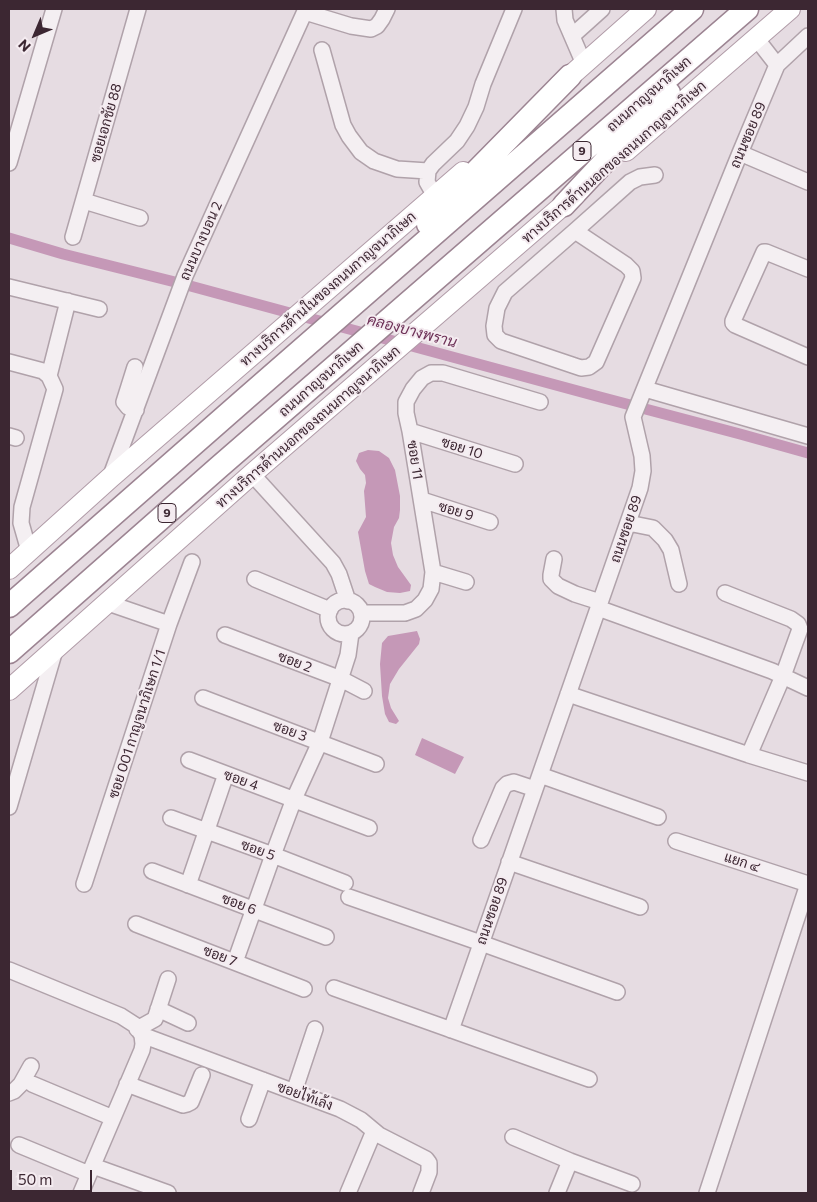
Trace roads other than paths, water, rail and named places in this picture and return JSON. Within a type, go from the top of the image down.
[{"type":"highway","points":[[9,606],[692,9]]},
{"type":"highway","points":[[566,202],[748,9]]},
{"type":"highway","name":"ถนนกาญจนาภิเษก","points":[[9,652],[218,468],[748,9]]},
{"type":"highway","points":[[375,286],[452,196],[577,70]]},
{"type":"main road","name":"ทางบริการด้านนอกของถนนกาญจนาภิเษก","points":[[9,690],[249,477],[790,9]]},
{"type":"main road","name":"ทางบริการด้านในของถนนกาญจนาภิเษก","points":[[9,568],[435,196],[577,70],[637,11]]},
{"type":"street","points":[[9,163],[16,111],[54,9]]},
{"type":"street","name":"ซอยเอกชัย 88","points":[[73,237],[138,9]]},
{"type":"street","points":[[305,10],[351,26],[371,29],[377,26],[386,9]]},
{"type":"street","points":[[435,196],[427,182],[428,172],[432,164],[457,141],[467,126],[514,9]]},
{"type":"street","points":[[564,9],[572,36],[577,70]]},
{"type":"street","points":[[572,36],[602,9]]},
{"type":"street","name":"ถนนบางบอน 2","points":[[110,478],[185,276],[305,10]]},
{"type":"street","points":[[756,38],[778,65],[808,36]]},
{"type":"street","points":[[322,50],[343,125],[361,152],[374,160],[397,169],[428,172]]},
{"type":"street","name":"ถนนซอย 89","points":[[451,1030],[640,488],[644,471],[633,417],[740,153],[778,65]]},
{"type":"street","points":[[740,153],[808,182]]},
{"type":"street","points":[[566,202],[580,226],[626,265],[632,271],[633,278],[596,362],[589,368],[581,368],[501,341],[495,335],[494,326],[497,308],[505,292],[580,226],[630,182],[640,177],[655,175]]},
{"type":"street","points":[[84,201],[140,218]]},
{"type":"street","points":[[808,269],[764,252],[733,321],[735,325],[808,356]]},
{"type":"street","points":[[9,288],[99,309]]},
{"type":"street","points":[[49,376],[68,301]]},
{"type":"street","points":[[9,362],[43,371],[49,376],[55,389],[22,507],[21,523],[29,551]]},
{"type":"street","points":[[135,367],[124,402],[128,407],[136,410]]},
{"type":"street","name":"ซอย 11","points":[[362,614],[405,613],[416,608],[425,600],[431,589],[433,572],[406,413],[406,402],[422,378],[431,373],[443,373],[540,402]]},
{"type":"street","points":[[644,391],[808,436]]},
{"type":"street","name":"ซอย 10","points":[[410,431],[515,464]]},
{"type":"street","points":[[249,477],[333,563],[339,574],[339,604],[328,615],[331,627],[340,634],[351,634],[361,623],[362,614],[357,605],[339,604],[255,579]]},
{"type":"street","name":"ซอย 9","points":[[422,500],[490,522]]},
{"type":"street","points":[[628,523],[653,528],[665,540],[671,550],[679,584]]},
{"type":"street","points":[[554,558],[551,579],[558,586],[599,605],[772,671],[808,688]]},
{"type":"street","name":"ซอย 001 กาญจนาภิเษก 1/1","points":[[84,884],[169,624],[192,562]]},
{"type":"street","points":[[433,572],[466,582]]},
{"type":"street","points":[[725,593],[791,618],[798,624],[800,629],[783,676],[750,755]]},
{"type":"street","points":[[108,603],[169,624]]},
{"type":"street","points":[[235,962],[272,855],[294,799],[320,742],[348,655],[351,634]]},
{"type":"street","name":"ซอย 2","points":[[225,635],[341,679],[364,691]]},
{"type":"street","points":[[9,807],[12,781],[55,650]]},
{"type":"street","points":[[568,694],[808,773]]},
{"type":"street","name":"ซอย 3","points":[[203,698],[376,764]]},
{"type":"street","name":"ซอย 4","points":[[189,760],[369,828]]},
{"type":"street","points":[[188,885],[226,774]]},
{"type":"street","points":[[481,840],[503,788],[507,784],[514,782],[537,782],[658,817]]},
{"type":"street","name":"ซอย 5","points":[[171,818],[272,855],[347,890],[617,992]]},
{"type":"street","name":"แยก ๔","points":[[676,841],[808,884]]},
{"type":"street","points":[[509,862],[640,907]]},
{"type":"street","name":"ซอย 6","points":[[152,871],[326,937]]},
{"type":"street","points":[[707,1193],[808,884]]},
{"type":"street","name":"ซอย 7","points":[[136,924],[304,989]]},
{"type":"street","name":"ซอยไท้เล้ง","points":[[9,970],[121,1016],[135,1025],[140,1032],[340,1109],[361,1120],[385,1139],[426,1159],[430,1163],[429,1172],[421,1193]]},
{"type":"street","points":[[81,1193],[142,1050],[143,1044],[140,1032],[156,1016],[168,980]]},
{"type":"street","points":[[334,988],[589,1079]]},
{"type":"street","points":[[158,1009],[188,1024]]},
{"type":"street","points":[[294,1092],[315,1029]]},
{"type":"street","points":[[9,1093],[21,1084],[31,1066]]},
{"type":"street","points":[[127,1084],[183,1105],[191,1102],[202,1076]]},
{"type":"street","points":[[249,1119],[263,1080]]},
{"type":"street","points":[[32,1084],[113,1118]]},
{"type":"street","points":[[348,1193],[374,1131]]},
{"type":"street","points":[[513,1137],[632,1184]]},
{"type":"street","points":[[19,1145],[91,1170],[168,1193]]},
{"type":"street","points":[[557,1193],[570,1161]]},
{"type":"waterway","name":"คลองบางพราน","points":[[9,238],[808,453]]}]
